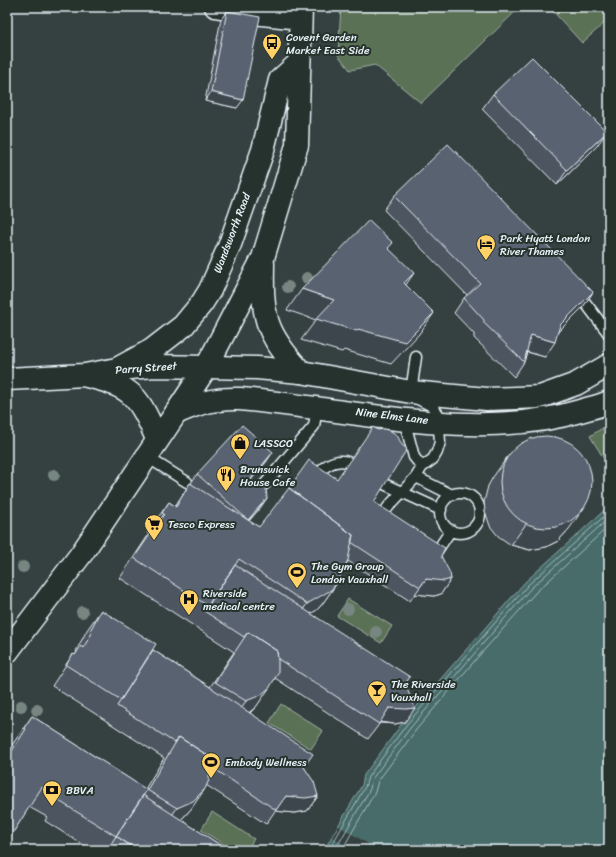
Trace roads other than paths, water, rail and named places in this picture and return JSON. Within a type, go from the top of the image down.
[{"type":"main road","points":[[7,652],[82,553],[207,366],[263,258],[311,104],[312,81],[298,63],[301,13]]},
{"type":"main road","name":"Wandsworth Road","points":[[117,369],[152,350],[182,326],[202,303],[210,290],[229,247],[263,150],[280,80],[298,63]]},
{"type":"main road","points":[[263,258],[262,303],[266,319],[275,340],[301,372]]},
{"type":"main road","name":"Parry Street","points":[[7,379],[85,375],[117,369],[170,365],[207,366]]},
{"type":"main road","points":[[207,366],[301,372],[410,392],[487,399],[540,397],[576,384],[609,365]]},
{"type":"main road","name":"Parry Street","points":[[85,375],[111,381],[134,395],[146,414],[152,448]]},
{"type":"main road","name":"Nine Elms Lane","points":[[176,413],[201,402],[219,398],[254,400],[439,422],[503,424],[559,417],[609,402]]},
{"type":"street","points":[[215,7],[253,14],[301,13]]},
{"type":"lane","points":[[572,288],[584,298],[609,334]]},
{"type":"lane","points":[[376,525],[389,506],[404,492],[422,467],[433,459],[440,442],[439,422],[435,409],[414,397],[410,392],[416,357]]},
{"type":"lane","points":[[265,484],[314,426],[317,408]]},
{"type":"lane","points":[[404,418],[414,457],[422,467]]},
{"type":"lane","points":[[152,448],[186,482]]},
{"type":"lane","points":[[310,482],[322,468],[340,460],[348,462]]},
{"type":"lane","points":[[416,477],[452,495]]},
{"type":"lane","points":[[384,484],[441,510]]},
{"type":"lane","points":[[459,493],[468,494],[479,504],[480,518],[474,527],[465,532],[451,530],[443,523],[441,510],[443,503],[452,495],[459,493]]},
{"type":"lane","points":[[437,551],[451,530]]},
{"type":"water","points":[[609,506],[609,850],[324,850],[362,785],[364,775],[404,721],[525,582]]},
{"type":"place","name":"Covent Garden Market East Side","points":[[272,60]]},
{"type":"place","name":"Park Hyatt London River Thames","points":[[486,261]]},
{"type":"place","name":"LASSCO","points":[[240,460]]},
{"type":"place","name":"Brunswick House Cafe","points":[[226,492]]},
{"type":"place","name":"Tesco Express","points":[[154,541]]},
{"type":"place","name":"The Gym Group London Vauxhall","points":[[297,589]]},
{"type":"place","name":"Riverside medical centre","points":[[189,616]]},
{"type":"place","name":"The Riverside Vauxhall","points":[[377,707]]},
{"type":"place","name":"Embody Wellness","points":[[211,779]]},
{"type":"place","name":"BBVA","points":[[52,807]]}]
